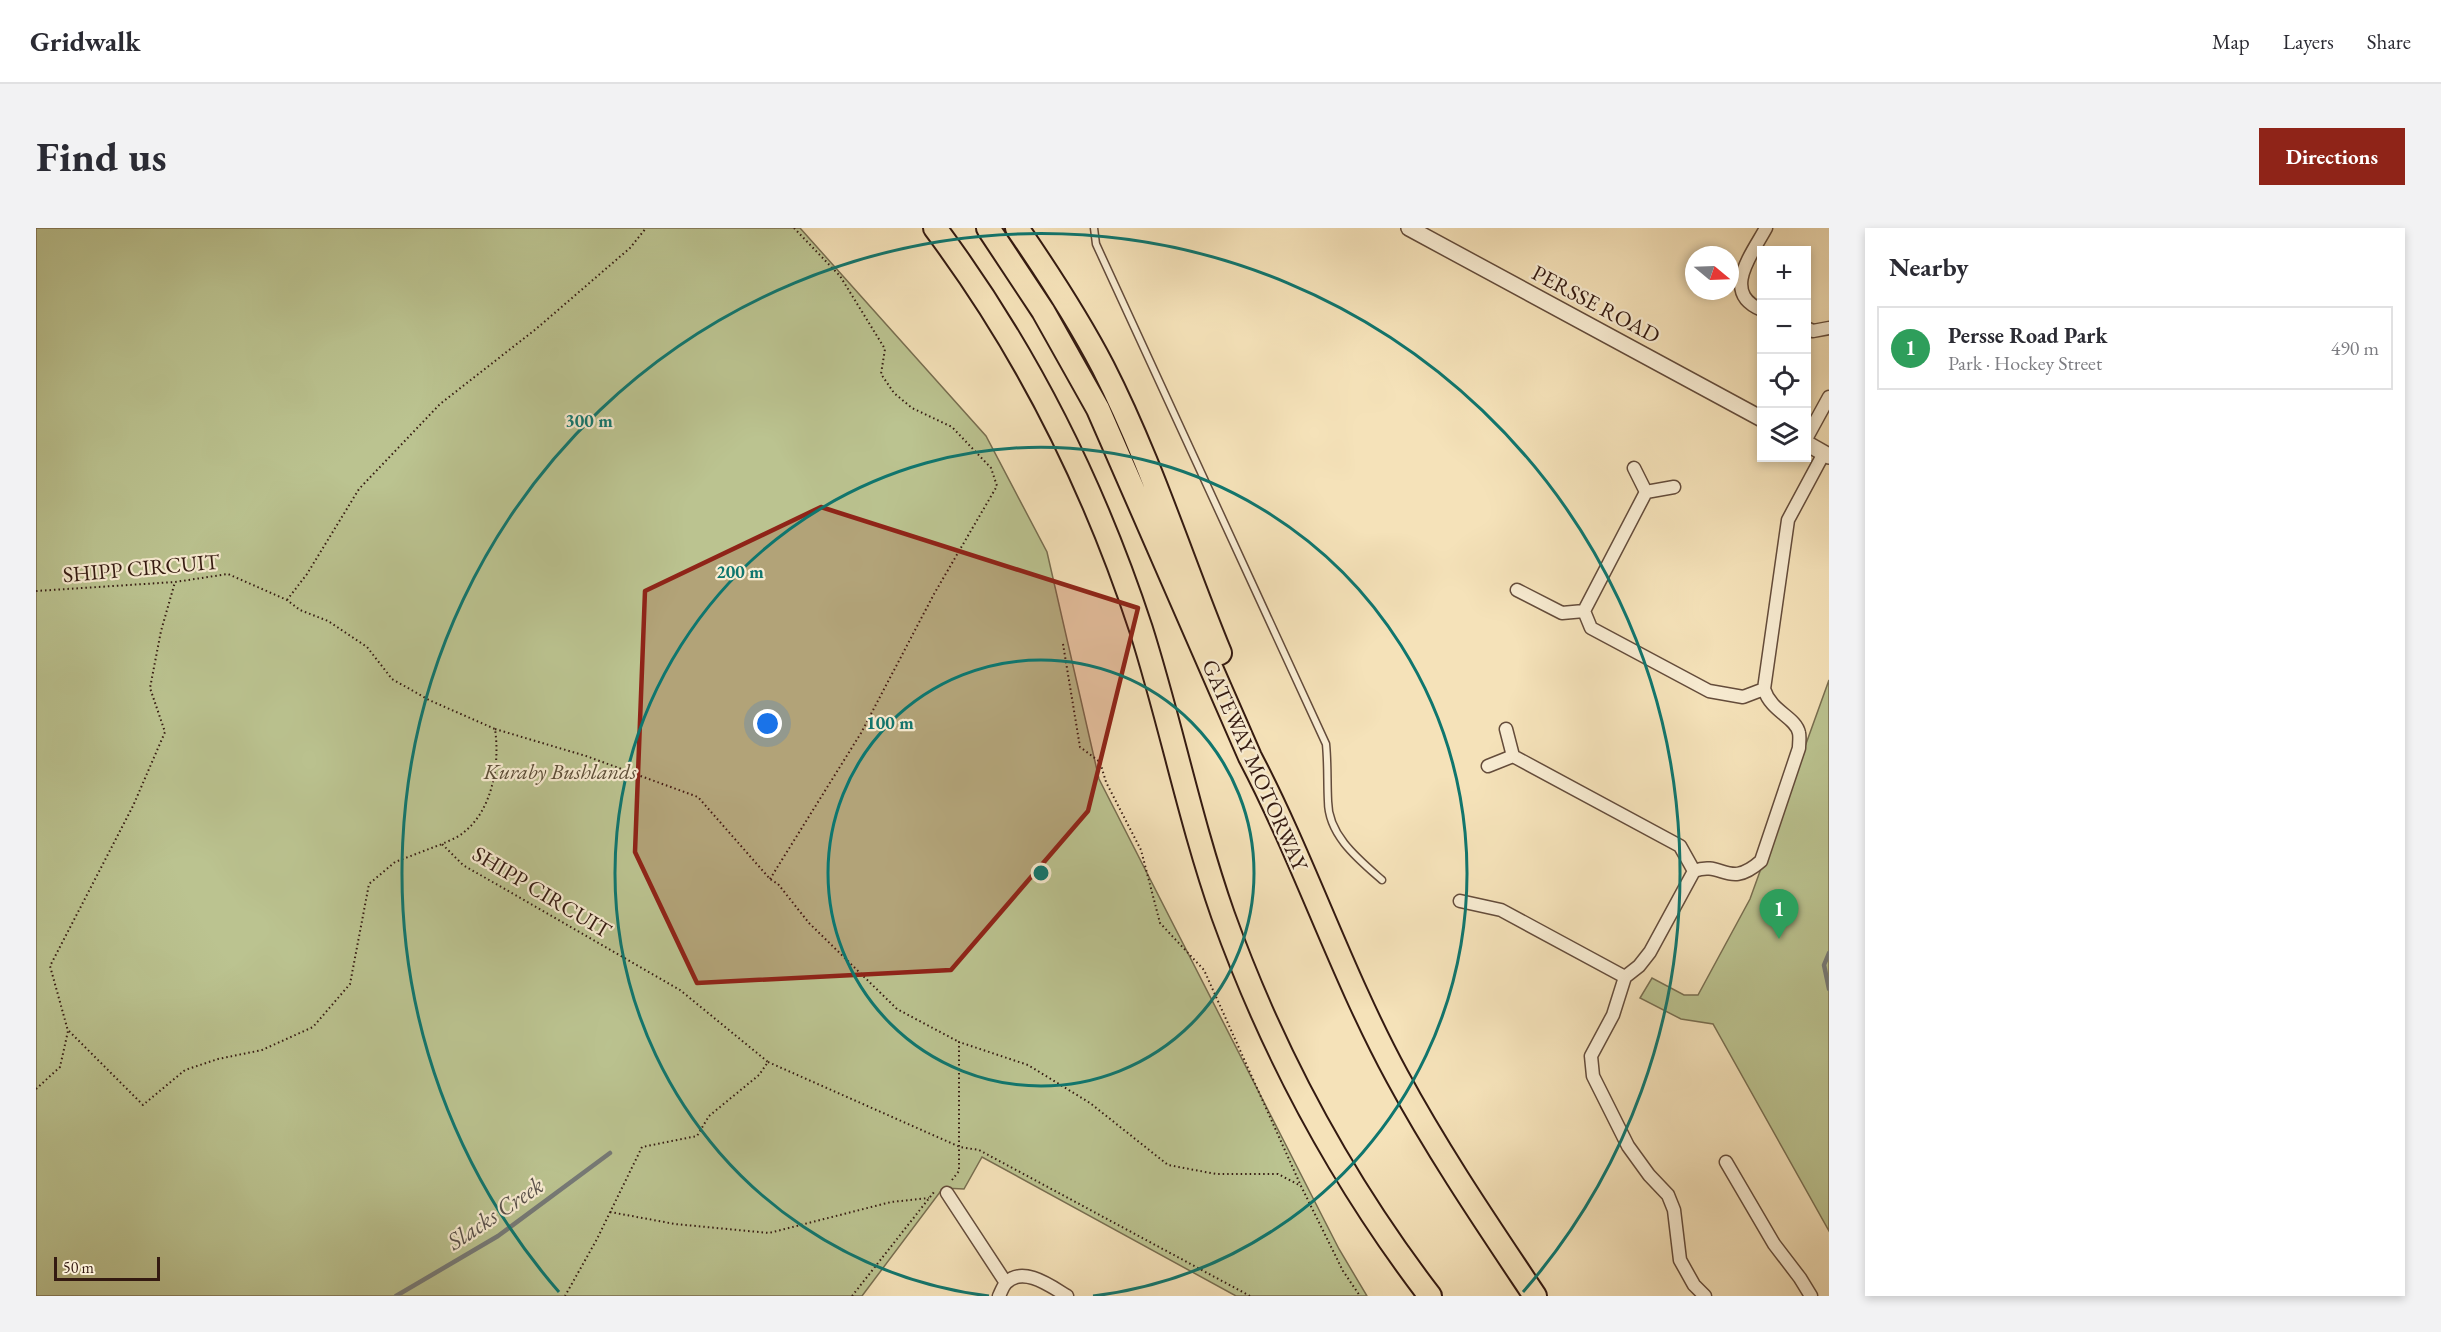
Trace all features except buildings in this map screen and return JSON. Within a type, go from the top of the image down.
[{"type":"highway","points":[[935,228],[1010,340],[1039,391],[1092,501],[1141,630],[1210,877],[1251,988],[1281,1053],[1344,1171],[1430,1296]]},
{"type":"highway","name":"GATEWAY MOTORWAY","points":[[988,228],[1043,312],[1098,409],[1250,757],[1396,1074],[1448,1165],[1534,1296]]},
{"type":"highway","points":[[1017,228],[1082,330],[1131,428],[1258,744],[1269,794]]},
{"type":"street","name":"PERSSE ROAD","points":[[1409,228],[1757,417]]},
{"type":"street","points":[[1757,308],[1742,294],[1740,276],[1766,228]]},
{"type":"street","points":[[1811,330],[1829,328]]},
{"type":"street","points":[[1811,431],[1829,397]]},
{"type":"street","points":[[1705,1296],[1694,1286],[1680,1260],[1674,1210],[1668,1195],[1649,1175],[1628,1146],[1593,1076],[1591,1056],[1613,1015],[1624,977],[1639,966],[1650,952],[1694,870],[1704,867],[1734,874],[1748,872],[1761,861],[1799,748],[1799,732],[1792,721],[1767,700],[1764,689],[1788,520],[1826,454],[1811,444]]},
{"type":"street","points":[[1634,468],[1646,492]]},
{"type":"street","points":[[1646,492],[1674,487]]},
{"type":"street","points":[[1646,492],[1584,611],[1591,628],[1709,691],[1743,697],[1764,689]]},
{"type":"street","points":[[1516,590],[1563,613],[1584,611]]},
{"type":"street","points":[[1506,729],[1513,756],[1680,846],[1694,870]]},
{"type":"street","points":[[1488,766],[1513,756]]},
{"type":"street","points":[[1460,901],[1501,910],[1624,977]]},
{"type":"street","points":[[1726,1162],[1774,1244],[1811,1296]]},
{"type":"street","points":[[947,1193],[1006,1283]]},
{"type":"street","points":[[999,1296],[1006,1283],[1021,1277],[1039,1279],[1067,1296]]},
{"type":"lane","points":[[1094,228],[1096,244],[1326,744],[1329,778],[1328,802],[1333,826],[1350,851],[1382,880]]},
{"type":"path","points":[[287,600],[307,574],[359,489],[440,404],[536,329],[630,248],[646,228]]},
{"type":"path","points":[[770,879],[861,733],[934,594],[997,486],[991,468],[952,427],[912,408],[894,393],[881,374],[885,349],[840,276],[794,228]]},
{"type":"path","name":"SHIPP CIRCUIT","points":[[36,591],[175,582],[228,574],[287,600],[300,610],[328,621],[367,647],[392,679],[429,700],[495,729],[498,748],[494,780],[482,810],[463,833],[442,844],[463,865],[680,990],[768,1062],[960,1147],[979,1150],[1250,1296]]},
{"type":"path","points":[[36,1089],[60,1066],[68,1031],[50,966],[133,806],[165,732],[150,688],[161,632],[175,582]]},
{"type":"path","points":[[1063,644],[1080,747],[1100,762],[1106,782],[1141,850],[1160,923],[1204,970],[1301,1186],[1343,1271],[1360,1296]]},
{"type":"path","points":[[495,729],[586,756],[698,797],[770,879],[778,884],[809,923],[897,1008],[959,1042],[1028,1065],[1090,1103],[1168,1165],[1216,1174],[1278,1174],[1301,1186]]},
{"type":"path","points":[[68,1031],[143,1105],[185,1070],[218,1059],[262,1050],[313,1027],[350,984],[369,884],[395,862],[442,844]]},
{"type":"path","points":[[852,1296],[929,1198],[937,1189],[947,1193],[959,1171],[959,1042]]},
{"type":"path","points":[[565,1296],[642,1147],[697,1136],[709,1116],[759,1076],[768,1062]]},
{"type":"path","points":[[610,1212],[675,1224],[768,1233],[891,1203],[929,1198]]},
{"type":"highlighted area","points":[[821,507],[1138,608],[1088,811],[951,970],[697,983],[635,852],[645,591]]},
{"type":"green space","name":"Kuraby Bushlands","points":[[36,228],[800,228],[986,436],[1047,552],[1099,779],[1339,1249],[1367,1296],[1236,1296],[982,1157],[964,1189],[943,1188],[862,1296],[36,1296]]},
{"type":"green space","points":[[1829,680],[1829,1231],[1713,1024],[1681,1019],[1640,998],[1652,978],[1684,995],[1698,995],[1750,899]]},
{"type":"waterway","points":[[1829,953],[1824,965],[1829,989]]},
{"type":"waterway","name":"Slacks Creek","points":[[396,1296],[498,1236],[610,1153]]},
{"type":"place","name":"Persse Road Park","points":[[1779,939]]}]
